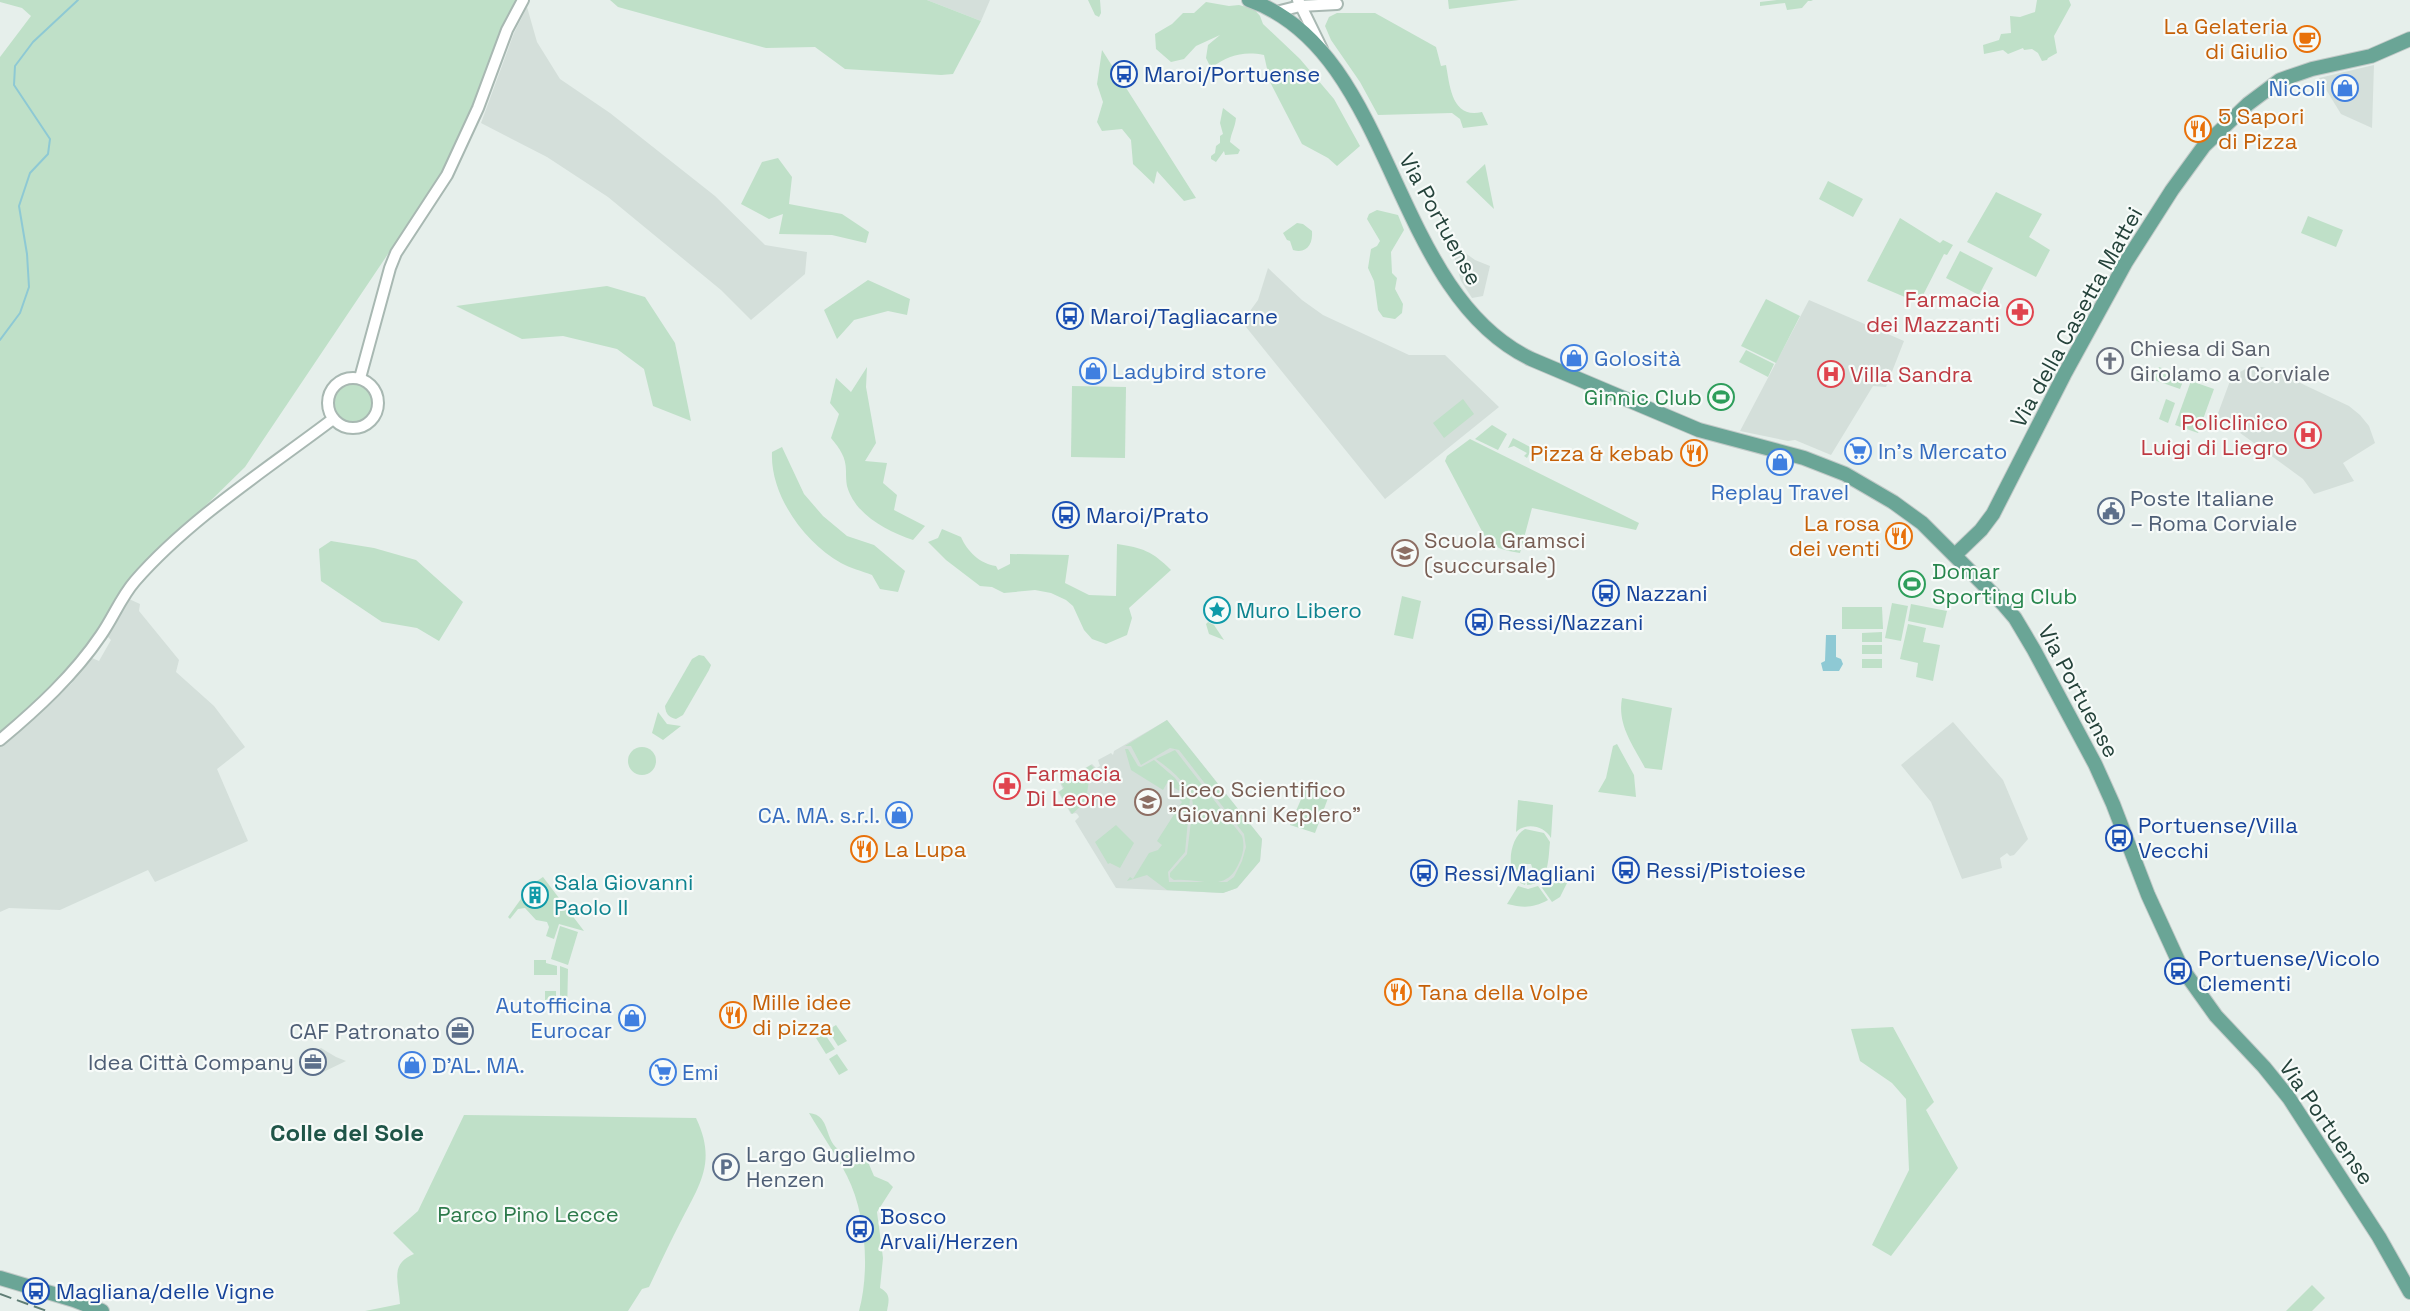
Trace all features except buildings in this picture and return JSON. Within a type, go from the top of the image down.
[{"type":"main road","name":"Via Portuense","points":[[1249,0],[1270,6],[1304,33],[1328,60],[1361,110],[1415,224],[1440,267],[1470,311],[1500,340],[1519,353],[1699,430],[1797,455],[1839,471],[1909,513],[1955,555],[2015,618],[2055,686],[2106,788],[2142,882],[2172,950],[2187,976],[2225,1027],[2264,1066],[2289,1098],[2379,1237],[2410,1292]]},
{"type":"main road","name":"Via della Casetta Mattei","points":[[1955,555],[1994,514],[2064,375],[2126,262],[2204,146],[2248,104],[2277,82],[2299,72],[2371,56],[2410,39]]},
{"type":"main road","points":[[0,1278],[74,1300],[102,1311]]},
{"type":"street","points":[[360,378],[396,253],[447,175],[478,108],[507,30],[523,0]]},
{"type":"street","points":[[1270,6],[1299,3],[1337,4],[1322,0]]},
{"type":"street","points":[[1299,3],[1328,60]]},
{"type":"street","points":[[360,378],[374,388],[379,405],[376,413],[365,425],[357,428],[343,426],[333,419],[327,404],[331,389],[343,379],[360,378]]},
{"type":"street","points":[[0,740],[76,669],[103,633],[133,582],[224,500],[333,419]]},
{"type":"shaded area","points":[[927,0],[990,0],[981,21]]},
{"type":"shaded area","points":[[527,7],[537,42],[560,79],[610,113],[715,196],[765,245],[807,252],[805,274],[751,320],[721,290],[608,197],[547,157],[481,123],[514,33]]},
{"type":"shaded area","points":[[2374,65],[2372,128],[2341,114],[2319,78]]},
{"type":"shaded area","points":[[1450,242],[1475,260],[1490,266],[1483,296],[1472,298],[1461,281]]},
{"type":"shaded area","points":[[1268,268],[1302,300],[1323,315],[1409,355],[1445,355],[1499,407],[1385,499],[1242,322],[1258,300]]},
{"type":"shaded area","name":"Villa Sandra","points":[[1809,300],[1904,341],[1886,387],[1873,386],[1831,455],[1795,440],[1788,441],[1740,431]]},
{"type":"shaded area","name":"Policlinico Luigi di Liegro","points":[[2249,367],[2273,370],[2349,406],[2360,415],[2369,426],[2375,443],[2343,463],[2354,481],[2314,494],[2303,479],[2217,416],[2230,381]]},
{"type":"shaded area","points":[[129,599],[140,604],[139,611],[179,660],[176,672],[214,706],[245,747],[217,769],[248,841],[155,882],[148,870],[60,910],[9,908],[0,912],[0,747],[71,684],[92,658],[99,661],[111,640],[107,636]]},
{"type":"shaded area","name":"Liceo Scientifico \"Giovanni Keplero\"","points":[[1167,720],[1262,839],[1260,861],[1237,888],[1223,893],[1116,888],[1075,821],[1078,815],[1071,814],[1058,792],[1063,789],[1060,783],[1092,764],[1096,768],[1100,766],[1098,760],[1111,753],[1113,755],[1114,751]]},
{"type":"shaded area","points":[[1953,722],[2003,780],[2028,839],[2014,855],[2010,856],[2007,853],[2000,858],[2002,868],[1962,879],[1931,802],[1901,765]]},
{"type":"shaded area","points":[[321,1048],[346,1061],[315,1076],[304,1056]]},
{"type":"green space","points":[[0,0],[519,0],[445,169],[245,467],[140,570],[81,660],[58,683],[0,732],[0,57],[31,16],[22,8],[0,2]]},
{"type":"green space","points":[[610,0],[927,0],[981,21],[953,74],[941,75],[845,69],[815,47],[766,48],[618,7]]},
{"type":"green space","points":[[1088,0],[1100,0],[1099,17],[1095,15]]},
{"type":"green space","points":[[1448,0],[1519,0],[1449,9]]},
{"type":"green space","points":[[1777,0],[1813,1],[1808,1],[1802,8],[1787,10],[1785,3],[1760,6],[1760,2]]},
{"type":"green space","points":[[2037,0],[2069,0],[2071,5],[2054,36],[2057,53],[2042,61],[2038,53],[2032,49],[2024,50],[2023,48],[2008,54],[2003,50],[1984,54],[1983,45],[1999,40],[2001,34],[2011,33],[2010,16],[2020,17],[2035,12]]},
{"type":"green space","points":[[1206,2],[1254,9],[1263,24],[1300,59],[1334,99],[1360,146],[1337,166],[1328,158],[1302,144],[1270,82],[1264,55],[1236,55],[1211,68],[1206,58],[1208,45],[1220,35],[1196,46],[1184,59],[1171,62],[1156,49],[1155,34],[1172,24],[1183,13],[1194,13]]},
{"type":"green space","points":[[1337,13],[1375,13],[1436,47],[1441,66],[1446,65],[1451,91],[1458,106],[1472,113],[1482,112],[1488,125],[1463,128],[1460,119],[1452,113],[1378,115],[1360,82],[1331,40],[1325,26],[1329,17]]},
{"type":"green space","points":[[1102,50],[1196,198],[1184,201],[1157,171],[1154,184],[1133,164],[1131,140],[1122,129],[1102,131],[1097,122],[1103,102],[1097,84]]},
{"type":"green space","points":[[1223,108],[1236,118],[1230,142],[1240,150],[1238,154],[1225,155],[1224,151],[1216,162],[1211,159],[1211,156],[1215,153],[1216,146],[1220,143],[1220,136],[1223,134],[1220,123]]},
{"type":"green space","points":[[778,158],[792,177],[789,204],[842,214],[869,232],[866,243],[832,235],[779,234],[783,214],[769,219],[741,204],[762,162]]},
{"type":"green space","points":[[1485,164],[1494,209],[1466,182]]},
{"type":"green space","points":[[1828,181],[1863,199],[1853,217],[1819,199]]},
{"type":"green space","points":[[1996,192],[2042,214],[2029,237],[2050,250],[2036,277],[1967,242]]},
{"type":"green space","points":[[1377,210],[1398,215],[1404,230],[1391,252],[1392,273],[1397,278],[1395,289],[1403,304],[1402,313],[1395,319],[1383,317],[1378,310],[1374,281],[1368,268],[1371,249],[1380,241],[1367,219],[1369,214]]},
{"type":"green space","points":[[2308,216],[2343,230],[2336,247],[2301,233]]},
{"type":"green space","points":[[1900,218],[1940,243],[1943,240],[1953,245],[1947,255],[1944,254],[1919,303],[1867,281]]},
{"type":"green space","points":[[1297,223],[1303,224],[1312,231],[1310,244],[1302,251],[1293,250],[1290,241],[1283,233]]},
{"type":"green space","points":[[1960,251],[1993,268],[1979,295],[1946,278]]},
{"type":"green space","points":[[868,280],[910,299],[907,315],[888,311],[854,320],[837,339],[824,310]]},
{"type":"green space","points":[[607,286],[645,297],[675,343],[691,421],[653,406],[644,369],[617,349],[563,336],[522,339],[456,306]]},
{"type":"green space","points":[[1766,299],[1800,316],[1776,363],[1741,346]]},
{"type":"green space","points":[[1746,350],[1774,364],[1768,377],[1739,362]]},
{"type":"green space","points":[[867,367],[866,387],[876,443],[865,461],[887,463],[883,483],[897,495],[894,510],[925,526],[913,540],[883,527],[857,505],[847,486],[844,457],[831,438],[839,414],[830,403],[836,378],[851,392]]},
{"type":"green space","points":[[2159,367],[2185,376],[2180,389],[2154,380]]},
{"type":"green space","points":[[2191,381],[2214,389],[2198,433],[2175,425]]},
{"type":"green space","points":[[353,384],[366,390],[372,403],[366,416],[353,422],[340,416],[334,403],[340,390]]},
{"type":"green space","points":[[1072,386],[1126,387],[1125,458],[1071,457]]},
{"type":"green space","points":[[1463,399],[1474,414],[1444,438],[1433,423]]},
{"type":"green space","points":[[2166,399],[2175,403],[2168,423],[2159,419]]},
{"type":"green space","points":[[1492,425],[1507,434],[1498,450],[1475,439]]},
{"type":"green space","points":[[1513,438],[1532,448],[1527,458],[1524,456],[1527,453],[1514,446],[1508,448]]},
{"type":"green space","points":[[1470,439],[1639,523],[1636,530],[1532,508],[1520,553],[1496,546],[1484,535],[1445,461],[1447,456]]},
{"type":"green space","points":[[782,447],[804,494],[823,516],[847,536],[874,545],[905,571],[898,592],[880,589],[872,575],[841,563],[827,554],[802,530],[783,500],[777,485],[772,452]]},
{"type":"green space","points":[[942,529],[961,537],[975,556],[985,563],[996,566],[998,570],[1010,564],[1010,554],[1069,555],[1065,583],[1089,595],[1116,596],[1117,544],[1147,551],[1171,570],[1129,608],[1132,618],[1127,635],[1106,644],[1092,639],[1084,630],[1073,606],[1051,593],[1035,590],[1004,593],[992,587],[980,586],[946,560],[928,542],[938,538]]},
{"type":"green space","points":[[331,541],[374,548],[416,560],[463,602],[439,641],[417,628],[382,622],[321,581],[319,549]]},
{"type":"green space","points":[[1402,596],[1421,601],[1413,639],[1394,635]]},
{"type":"green space","points":[[1892,603],[1908,606],[1901,641],[1885,638]]},
{"type":"green space","points":[[1911,604],[1947,611],[1943,628],[1908,621]]},
{"type":"green space","points":[[1842,607],[1882,607],[1883,629],[1842,629]]},
{"type":"green space","points":[[1208,622],[1214,625],[1224,640],[1209,634],[1206,624]]},
{"type":"green space","points":[[1908,624],[1926,628],[1923,642],[1940,645],[1933,681],[1916,677],[1918,663],[1900,659]]},
{"type":"green space","points":[[1882,632],[1882,642],[1862,642],[1862,633]]},
{"type":"green space","points":[[1862,645],[1882,645],[1882,654],[1862,654]]},
{"type":"green space","points":[[699,655],[704,656],[711,665],[709,670],[683,715],[676,719],[671,717],[665,706],[692,659]]},
{"type":"green space","points":[[1862,659],[1882,659],[1882,668],[1862,668]]},
{"type":"green space","points":[[1622,698],[1672,708],[1662,770],[1645,768],[1624,726]]},
{"type":"green space","points":[[658,712],[667,724],[681,726],[663,740],[652,733]]},
{"type":"green space","points":[[1167,720],[1262,839],[1260,861],[1237,888],[1223,893],[1167,890],[1147,875],[1127,881],[1130,877],[1133,879],[1149,853],[1158,850],[1162,845],[1157,841],[1182,802],[1180,800],[1184,794],[1167,783],[1163,790],[1131,770],[1125,749],[1128,749],[1138,766],[1141,767],[1154,760],[1175,778],[1190,799],[1185,852],[1168,872],[1169,882],[1227,882],[1234,877],[1246,847],[1244,834],[1179,750],[1170,748],[1141,765],[1131,746],[1125,746]]},
{"type":"green space","points":[[1617,744],[1634,775],[1636,797],[1598,792],[1606,778],[1613,746]]},
{"type":"green space","points":[[642,747],[652,751],[656,761],[652,771],[642,775],[632,771],[628,761],[632,751]]},
{"type":"green space","points":[[1175,750],[1242,836],[1243,850],[1239,863],[1227,879],[1219,882],[1174,880],[1170,877],[1170,873],[1187,854],[1193,805],[1185,785],[1156,759]]},
{"type":"green space","points":[[1091,765],[1096,770],[1090,774],[1087,793],[1092,796],[1072,814],[1059,792],[1064,788],[1061,783]]},
{"type":"green space","points":[[1308,783],[1331,790],[1315,833],[1290,825]]},
{"type":"green space","points":[[1518,800],[1553,805],[1551,838],[1540,828],[1530,826],[1516,832]]},
{"type":"green space","points":[[1116,825],[1134,843],[1120,868],[1108,864],[1095,842]]},
{"type":"green space","points":[[1525,829],[1544,833],[1550,842],[1544,875],[1535,884],[1527,885],[1528,874],[1533,870],[1531,864],[1524,866],[1527,874],[1525,885],[1518,881],[1511,867],[1512,849],[1519,834]]},
{"type":"green space","points":[[543,877],[584,931],[559,924],[554,939],[546,936],[549,927],[547,922],[536,920],[525,908],[518,909],[510,919],[508,917],[531,885]]},
{"type":"green space","points":[[1546,880],[1567,883],[1560,897],[1552,902],[1540,885]]},
{"type":"green space","points":[[1518,886],[1528,889],[1538,886],[1548,900],[1538,905],[1528,906],[1507,904]]},
{"type":"green space","points":[[560,926],[578,932],[568,965],[551,959]]},
{"type":"green space","points":[[534,960],[546,960],[546,963],[557,966],[557,975],[534,975]]},
{"type":"green space","points":[[560,966],[568,969],[567,1015],[563,1015],[563,1005],[560,1004]]},
{"type":"green space","points":[[545,991],[556,991],[556,1004],[545,1003]]},
{"type":"green space","points":[[836,1025],[847,1041],[838,1046],[828,1030]]},
{"type":"green space","points":[[1893,1027],[1934,1102],[1926,1110],[1958,1168],[1891,1256],[1872,1245],[1909,1170],[1906,1099],[1892,1083],[1860,1061],[1851,1029]]},
{"type":"green space","points":[[824,1033],[835,1049],[826,1054],[816,1038]]},
{"type":"green space","points":[[837,1054],[848,1070],[839,1075],[829,1059]]},
{"type":"green space","points":[[809,1113],[821,1119],[835,1147],[844,1152],[865,1155],[874,1176],[888,1182],[893,1187],[877,1212],[883,1258],[880,1288],[888,1298],[887,1311],[859,1311],[865,1260],[858,1207],[847,1176]]},
{"type":"green space","name":"Parco Pino Lecce","points":[[464,1115],[696,1118],[705,1147],[705,1160],[699,1184],[649,1287],[642,1289],[628,1311],[365,1311],[400,1304],[398,1268],[406,1258],[414,1254],[393,1233],[418,1211]]},
{"type":"green space","points":[[2312,1285],[2325,1298],[2312,1311],[2286,1311]]},
{"type":"water","points":[[1826,635],[1836,635],[1836,657],[1841,659],[1843,664],[1839,671],[1823,671],[1821,663],[1825,661]]},
{"type":"waterway","points":[[0,340],[20,313],[29,287],[27,254],[19,206],[30,173],[48,154],[50,139],[14,85],[15,66],[33,42],[78,0]]},
{"type":"railway","points":[[0,1294],[47,1311]]},
{"type":"place","name":"La Gelateria di Giulio","points":[[2307,39]]},
{"type":"place","name":"Maroi/Portuense","points":[[1124,74]]},
{"type":"place","name":"Nicoli","points":[[2345,88]]},
{"type":"place","name":"5 Sapori di Pizza","points":[[2198,129]]},
{"type":"place","name":"Farmacia dei Mazzanti","points":[[2020,312]]},
{"type":"place","name":"Maroi/Tagliacarne","points":[[1070,316]]},
{"type":"place","name":"Golosità","points":[[1574,358]]},
{"type":"place","name":"Chiesa di San Girolamo a Corviale","points":[[2110,361]]},
{"type":"place","name":"Ladybird store","points":[[1093,371]]},
{"type":"place","name":"Villa Sandra","points":[[1831,374]]},
{"type":"place","name":"Ginnic Club","points":[[1721,397]]},
{"type":"place","name":"Policlinico Luigi di Liegro","points":[[2308,435]]},
{"type":"place","name":"In's Mercato","points":[[1858,451]]},
{"type":"place","name":"Pizza & kebab","points":[[1694,453]]},
{"type":"place","name":"Replay Travel","points":[[1780,462]]},
{"type":"place","name":"Poste Italiane – Roma Corviale","points":[[2111,511]]},
{"type":"place","name":"Maroi/Prato","points":[[1066,515]]},
{"type":"place","name":"La rosa dei venti","points":[[1899,536]]},
{"type":"place","name":"Scuola Gramsci (succursale)","points":[[1405,553]]},
{"type":"place","name":"Domar Sporting Club","points":[[1912,584]]},
{"type":"place","name":"Nazzani","points":[[1606,593]]},
{"type":"place","name":"Muro Libero","points":[[1217,610]]},
{"type":"place","name":"Ressi/Nazzani","points":[[1479,622]]},
{"type":"place","name":"Farmacia Di Leone","points":[[1007,786]]},
{"type":"place","name":"Liceo Scientifico \"Giovanni Keplero\"","points":[[1148,802]]},
{"type":"place","name":"CA. MA. s.r.l.","points":[[899,815]]},
{"type":"place","name":"Portuense/Villa Vecchi","points":[[2119,838]]},
{"type":"place","name":"La Lupa","points":[[864,849]]},
{"type":"place","name":"Ressi/Pistoiese","points":[[1626,870]]},
{"type":"place","name":"Ressi/Magliani","points":[[1424,873]]},
{"type":"place","name":"Sala Giovanni Paolo II","points":[[535,895]]},
{"type":"place","name":"Portuense/Vicolo Clementi","points":[[2178,971]]},
{"type":"place","name":"Tana della Volpe","points":[[1398,992]]},
{"type":"place","name":"Mille idee di pizza","points":[[733,1015]]},
{"type":"place","name":"Autofficina Eurocar","points":[[632,1018]]},
{"type":"place","name":"CAF Patronato","points":[[460,1031]]},
{"type":"place","name":"Idea Città Company","points":[[313,1062]]},
{"type":"place","name":"D'AL. MA.","points":[[412,1065]]},
{"type":"place","name":"Emi","points":[[663,1072]]},
{"type":"place","name":"Largo Guglielmo Henzen","points":[[726,1167]]},
{"type":"place","name":"Bosco Arvali/Herzen","points":[[860,1229]]},
{"type":"place","name":"Magliana/delle Vigne","points":[[36,1291]]},
{"type":"district","name":"Colle del Sole","points":[[347,1133]]}]
